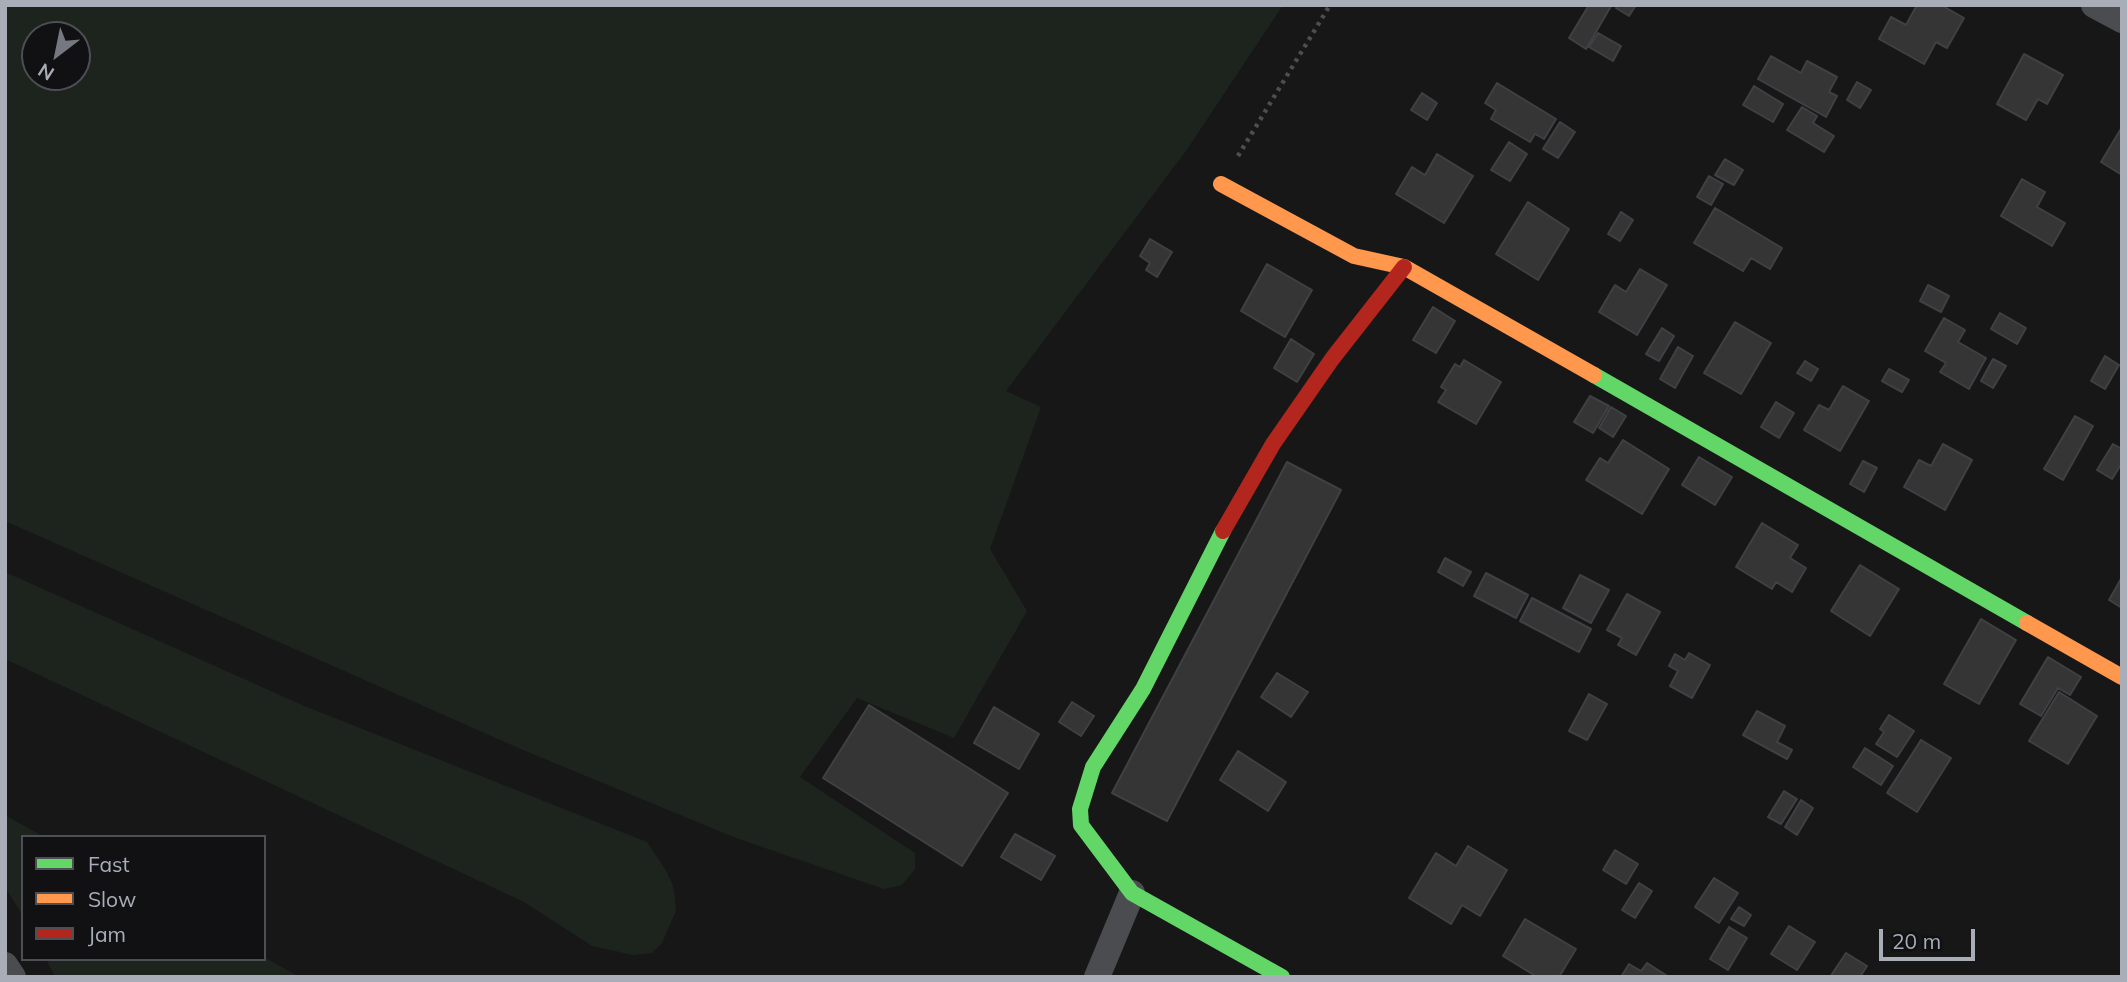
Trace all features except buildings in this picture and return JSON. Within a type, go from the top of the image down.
[{"type":"street","points":[[2094,5],[2122,20]]},
{"type":"street","points":[[1221,184],[1354,256],[1404,267],[2122,677]]},
{"type":"street","points":[[1282,977],[1132,893],[1081,825],[1080,809],[1093,767],[1143,689],[1231,515],[1273,444],[1332,359],[1404,267]]},
{"type":"street","points":[[1097,977],[1132,893]]},
{"type":"street","points":[[5,965],[13,977]]},
{"type":"path","points":[[1221,184],[1330,5]]},
{"type":"shaded area","points":[[5,5],[1283,5],[1188,148],[1006,391],[1041,407],[990,549],[1027,611],[954,738],[857,698],[800,777],[915,853],[915,869],[902,885],[884,889],[736,838],[523,750],[5,521]]},
{"type":"shaded area","points":[[5,572],[302,705],[647,842],[665,869],[675,897],[676,911],[662,943],[652,953],[633,955],[592,946],[524,902],[5,659]]},
{"type":"shaded area","points":[[5,815],[40,835],[21,835],[21,913],[5,887]]},
{"type":"shaded area","points":[[266,958],[300,977],[55,977],[47,961],[266,961]]},
{"type":"traffic: fast","points":[[1594,375],[2027,623]]},
{"type":"traffic: fast","points":[[1223,531],[1143,689],[1093,767],[1080,809],[1081,825],[1132,893],[1282,977]]},
{"type":"traffic: slow","points":[[1221,184],[1354,256],[1404,267],[1594,375]]},
{"type":"traffic: slow","points":[[2027,623],[2122,677]]},
{"type":"traffic: jam","points":[[1223,531],[1273,444],[1332,359],[1404,267]]}]
